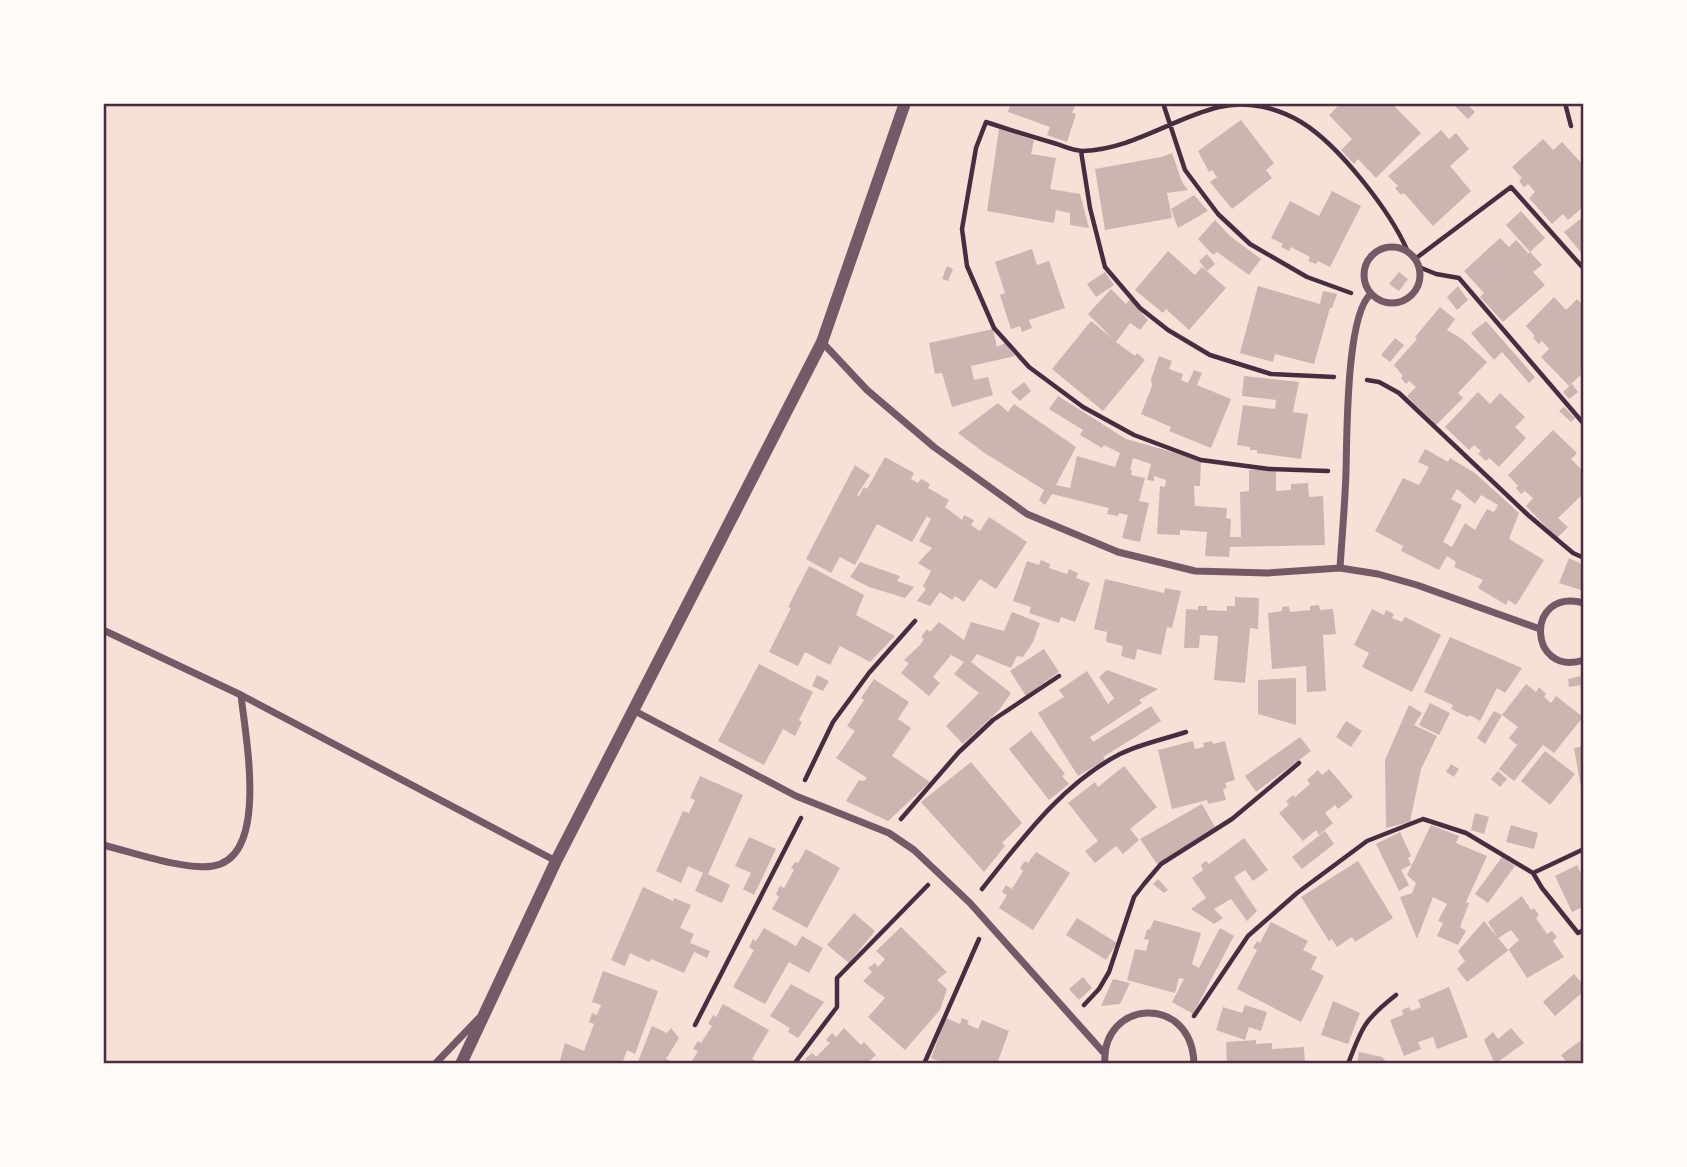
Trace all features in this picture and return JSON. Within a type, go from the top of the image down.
[{"type":"street","points":[[461,1064],[482,1014],[556,861],[822,342],[905,103]]},
{"type":"street","points":[[1340,568],[1351,377],[1356,327],[1368,296],[1364,277],[1368,260],[1382,249],[1400,248],[1415,258],[1421,277],[1413,295],[1406,300],[1387,304],[1368,296]]},
{"type":"street","points":[[822,342],[867,390],[934,447],[1027,514],[1118,552],[1195,571],[1268,573],[1340,568],[1378,574],[1417,585],[1539,629]]},
{"type":"street","points":[[1584,603],[1564,601],[1555,605],[1542,620],[1539,629],[1545,649],[1552,656],[1571,663],[1584,660]]},
{"type":"street","points":[[103,630],[241,695],[556,861]]},
{"type":"street","points":[[103,845],[195,867],[227,862],[236,853],[249,819],[251,800],[241,695]]},
{"type":"street","points":[[632,710],[796,796],[889,833],[940,873],[970,903],[1104,1053]]},
{"type":"street","points":[[1105,1064],[1104,1053],[1108,1037],[1116,1026],[1141,1013],[1156,1013],[1169,1017],[1187,1033],[1194,1064]]},
{"type":"street","points":[[435,1064],[482,1014]]},
{"type":"path","points":[[1163,103],[1185,170],[1218,214],[1250,244],[1307,277],[1368,296]]},
{"type":"path","points":[[1565,103],[1571,126]]},
{"type":"path","points":[[1346,471],[1269,469],[1201,460],[1135,435],[1083,407],[1030,367],[994,328],[967,266],[962,229],[976,148],[986,122],[1081,151],[1130,142],[1221,106],[1250,104],[1282,112],[1319,135],[1353,170],[1388,214],[1408,252]]},
{"type":"path","points":[[1081,151],[1090,208],[1105,267],[1140,308],[1168,330],[1210,355],[1271,374],[1351,377],[1379,382],[1399,393],[1528,515],[1573,553],[1584,558]]},
{"type":"path","points":[[1415,258],[1511,187],[1584,269]]},
{"type":"path","points":[[1419,267],[1436,274],[1459,278],[1584,424]]},
{"type":"path","points":[[796,796],[834,722],[869,673],[915,621]]},
{"type":"path","points":[[889,833],[959,752],[985,728],[1059,676]]},
{"type":"path","points":[[970,903],[1038,820],[1089,773],[1122,753],[1186,732]]},
{"type":"path","points":[[1071,1018],[1099,989],[1109,972],[1134,897],[1161,864],[1232,820],[1299,764]]},
{"type":"path","points":[[695,1025],[809,802]]},
{"type":"path","points":[[1187,1033],[1191,1021],[1210,990],[1248,936],[1297,893],[1367,841],[1423,819],[1466,833],[1534,873],[1542,888],[1578,933],[1584,930]]},
{"type":"path","points":[[1534,873],[1584,849]]},
{"type":"path","points":[[794,1064],[837,1007],[837,978],[940,873]]},
{"type":"path","points":[[925,1064],[986,923]]},
{"type":"path","points":[[1348,1064],[1365,1022],[1396,995]]},
{"type":"building","points":[[1011,103],[1076,103],[1072,113],[1076,114],[1067,142],[1047,135],[1050,127],[1008,112]]},
{"type":"building","points":[[1341,103],[1391,103],[1421,133],[1376,178],[1358,159],[1354,164],[1341,150],[1352,139],[1329,115]]},
{"type":"building","points":[[1452,103],[1466,103],[1475,112],[1468,119]]},
{"type":"building","points":[[1241,120],[1274,163],[1266,170],[1272,178],[1232,209],[1210,182],[1217,177],[1212,170],[1209,172],[1198,151]]},
{"type":"building","points":[[999,129],[1034,140],[1031,154],[1056,158],[1050,189],[1080,194],[1089,228],[1070,225],[1070,213],[1056,210],[1054,223],[987,211]]},
{"type":"building","points":[[1441,130],[1449,139],[1456,133],[1469,149],[1450,166],[1471,191],[1433,226],[1404,193],[1401,195],[1395,188],[1398,186],[1388,176]]},
{"type":"building","points":[[1543,139],[1553,150],[1562,142],[1584,166],[1584,206],[1568,220],[1563,214],[1552,224],[1529,198],[1535,192],[1528,184],[1524,187],[1519,181],[1522,178],[1512,167]]},
{"type":"building","points":[[1172,153],[1182,182],[1188,190],[1167,193],[1172,218],[1105,230],[1095,169]]},
{"type":"building","points":[[1332,191],[1361,206],[1330,267],[1318,261],[1316,264],[1308,261],[1310,257],[1291,247],[1289,251],[1281,247],[1283,244],[1271,238],[1290,201],[1319,216]]},
{"type":"building","points":[[1194,195],[1208,211],[1178,228],[1171,209]]},
{"type":"building","points":[[1521,211],[1545,238],[1530,252],[1506,225]]},
{"type":"building","points":[[1584,216],[1584,256],[1564,232]]},
{"type":"building","points":[[1215,220],[1230,236],[1261,259],[1249,275],[1217,252],[1213,255],[1198,239]]},
{"type":"building","points":[[1500,238],[1509,247],[1516,240],[1528,253],[1523,258],[1530,252],[1542,265],[1533,272],[1545,285],[1503,322],[1480,297],[1484,293],[1464,271]]},
{"type":"building","points":[[1032,249],[1037,265],[1049,261],[1065,308],[1029,320],[1032,328],[1022,332],[1020,326],[1011,329],[1000,295],[1005,293],[995,262]]},
{"type":"building","points":[[1168,251],[1195,275],[1202,267],[1226,288],[1189,330],[1166,309],[1163,313],[1135,290]]},
{"type":"building","points":[[1207,254],[1215,264],[1207,271],[1199,261]]},
{"type":"building","points":[[947,266],[953,269],[948,281],[942,279]]},
{"type":"building","points":[[1105,272],[1114,285],[1096,297],[1087,284]]},
{"type":"building","points":[[1399,272],[1408,279],[1399,291],[1389,284]]},
{"type":"building","points":[[1258,286],[1320,304],[1323,291],[1337,294],[1330,308],[1314,364],[1275,354],[1273,362],[1240,353]]},
{"type":"building","points":[[1458,286],[1468,300],[1457,310],[1447,297]]},
{"type":"building","points":[[1111,289],[1126,304],[1130,299],[1148,320],[1140,330],[1130,323],[1116,342],[1145,360],[1103,411],[1052,369],[1091,321],[1113,339],[1088,314]]},
{"type":"building","points":[[1554,297],[1566,310],[1577,299],[1584,306],[1584,372],[1569,386],[1541,357],[1549,349],[1542,341],[1539,344],[1533,338],[1535,336],[1526,326]]},
{"type":"building","points":[[1440,307],[1455,319],[1447,330],[1462,339],[1487,362],[1458,393],[1463,398],[1436,425],[1407,396],[1416,387],[1409,381],[1406,384],[1394,365]]},
{"type":"building","points":[[1486,321],[1535,377],[1529,383],[1502,352],[1494,360],[1471,333]]},
{"type":"building","points":[[993,329],[997,347],[1005,343],[1015,356],[971,366],[974,380],[988,377],[993,395],[952,407],[942,373],[935,374],[929,343]]},
{"type":"building","points":[[1395,338],[1404,345],[1390,362],[1381,355]]},
{"type":"building","points":[[1159,356],[1172,361],[1169,369],[1183,374],[1181,380],[1188,383],[1194,370],[1202,373],[1197,385],[1231,399],[1211,448],[1169,431],[1171,427],[1141,414],[1152,386],[1151,379]]},
{"type":"building","points":[[1244,376],[1299,382],[1293,412],[1308,414],[1301,459],[1257,453],[1257,450],[1250,450],[1250,447],[1237,445],[1243,405],[1275,409],[1276,400],[1242,396]]},
{"type":"building","points":[[1024,382],[1031,391],[1020,401],[1011,392]]},
{"type":"building","points":[[1572,384],[1578,392],[1569,399],[1563,392]]},
{"type":"building","points":[[1478,392],[1490,404],[1500,393],[1525,417],[1515,427],[1526,438],[1499,467],[1489,458],[1486,461],[1478,454],[1481,451],[1474,445],[1469,450],[1445,427]]},
{"type":"building","points":[[1058,396],[1126,439],[1201,460],[1200,486],[1194,486],[1195,506],[1227,508],[1226,518],[1231,519],[1230,537],[1241,537],[1240,492],[1249,491],[1249,470],[1276,469],[1276,491],[1291,490],[1291,484],[1308,483],[1309,497],[1323,496],[1325,545],[1230,547],[1229,557],[1205,556],[1207,532],[1180,530],[1180,535],[1157,534],[1160,486],[1165,487],[1166,480],[1154,476],[1154,481],[1147,480],[1151,464],[1133,458],[1131,475],[1145,478],[1139,501],[1149,503],[1140,542],[1122,538],[1128,515],[1107,514],[1109,508],[1052,494],[1045,505],[1039,500],[1044,490],[958,433],[998,403],[1008,412],[1014,404],[1076,447],[1056,485],[1070,488],[1077,456],[1115,467],[1120,453],[1104,445],[1102,448],[1080,435],[1083,430],[1049,409]]},
{"type":"building","points":[[1564,407],[1575,418],[1571,422],[1559,411]]},
{"type":"building","points":[[1553,430],[1577,453],[1571,459],[1584,472],[1584,493],[1558,518],[1568,527],[1557,538],[1526,506],[1533,498],[1525,491],[1521,494],[1508,475]]},
{"type":"building","points":[[1425,449],[1448,462],[1450,458],[1475,473],[1519,513],[1509,539],[1544,560],[1516,605],[1508,600],[1506,605],[1478,588],[1483,580],[1454,567],[1456,562],[1447,556],[1439,570],[1401,551],[1403,546],[1375,531],[1403,478],[1419,485],[1429,467],[1418,462]],"holes":[[[1457,489],[1475,504],[1481,495],[1498,505],[1494,512],[1487,509],[1475,530],[1465,523],[1452,547],[1443,542],[1462,505],[1451,499]]]},
{"type":"building","points":[[885,457],[914,473],[911,479],[918,483],[921,479],[930,484],[928,488],[949,500],[945,507],[962,520],[964,515],[974,520],[971,525],[980,531],[989,517],[1027,542],[996,589],[980,579],[964,602],[955,596],[952,600],[940,592],[930,606],[917,601],[926,589],[923,586],[931,571],[918,563],[932,548],[919,541],[931,519],[927,516],[912,542],[877,524],[855,565],[840,557],[831,573],[806,559],[855,465],[870,475],[857,495],[859,496],[864,487],[867,489]]},
{"type":"building","points":[[1569,558],[1584,565],[1584,591],[1559,583]]},
{"type":"building","points":[[1041,560],[1050,564],[1049,568],[1067,574],[1069,569],[1078,573],[1076,578],[1090,583],[1075,622],[1061,617],[1059,623],[1029,613],[1031,607],[1013,601],[1027,561],[1039,565]]},
{"type":"building","points":[[860,562],[900,576],[897,581],[914,587],[905,598],[869,587],[850,577]]},
{"type":"building","points":[[809,566],[864,595],[856,615],[895,636],[870,662],[840,646],[830,665],[805,652],[798,666],[769,652]]},
{"type":"building","points":[[1105,579],[1164,593],[1165,588],[1181,591],[1172,628],[1167,627],[1161,655],[1137,649],[1135,660],[1121,656],[1123,646],[1106,642],[1107,632],[1094,629]]},
{"type":"building","points":[[1235,597],[1259,598],[1258,629],[1250,628],[1245,683],[1214,680],[1218,636],[1200,635],[1199,648],[1184,648],[1186,609],[1198,610],[1198,606],[1207,606],[1207,610],[1227,611],[1227,606],[1235,606]]},
{"type":"building","points":[[1319,605],[1320,610],[1333,609],[1336,634],[1323,635],[1326,691],[1307,692],[1306,666],[1272,669],[1268,613],[1282,611],[1282,607],[1289,606],[1290,612],[1310,610],[1310,606]]},
{"type":"building","points":[[1372,609],[1384,615],[1386,610],[1394,614],[1392,618],[1402,622],[1405,617],[1441,635],[1412,692],[1362,667],[1369,653],[1354,645]]},
{"type":"building","points":[[1012,612],[1040,623],[1033,642],[1023,657],[1017,656],[1011,668],[977,654],[971,662],[1011,693],[999,710],[963,744],[946,726],[979,693],[954,674],[964,662],[951,655],[933,677],[940,683],[929,696],[901,673],[909,663],[904,660],[920,645],[924,639],[921,637],[927,629],[930,632],[939,622],[964,640],[971,622],[1004,631]]},
{"type":"building","points":[[1450,637],[1522,668],[1505,693],[1497,688],[1480,721],[1451,709],[1453,705],[1424,692]]},
{"type":"building","points":[[1044,649],[1059,672],[1026,696],[1010,671]]},
{"type":"building","points":[[759,664],[813,692],[799,720],[802,722],[795,736],[783,729],[764,765],[718,741]]},
{"type":"building","points":[[1107,670],[1158,689],[1139,700],[1142,703],[1090,737],[1093,742],[1151,706],[1161,721],[1078,776],[1038,713],[1064,697],[1059,690],[1087,671],[1108,704],[1114,698],[1099,677]]},
{"type":"building","points":[[817,675],[829,681],[823,691],[812,686]]},
{"type":"building","points":[[1581,676],[1582,685],[1569,687],[1568,679]]},
{"type":"building","points":[[1296,678],[1296,725],[1258,714],[1258,680]]},
{"type":"building","points":[[874,679],[909,702],[898,719],[911,728],[892,756],[930,782],[888,821],[846,801],[859,780],[864,781],[867,778],[836,758],[855,731],[847,726]]},
{"type":"building","points":[[1526,684],[1536,692],[1539,687],[1551,703],[1556,696],[1583,717],[1554,753],[1543,745],[1514,781],[1499,769],[1517,745],[1509,738],[1518,727],[1502,715]]},
{"type":"building","points":[[1430,703],[1450,713],[1439,735],[1419,725]]},
{"type":"building","points":[[1409,705],[1422,713],[1414,725],[1437,736],[1421,769],[1410,822],[1386,828],[1385,760]]},
{"type":"building","points":[[1494,711],[1502,715],[1485,744],[1477,738]]},
{"type":"building","points":[[1346,721],[1362,731],[1351,747],[1336,737]]},
{"type":"building","points":[[1031,731],[1065,774],[1062,776],[1069,784],[1049,800],[1009,749]]},
{"type":"building","points":[[1300,737],[1311,751],[1256,792],[1245,776]]},
{"type":"building","points":[[1193,741],[1195,749],[1204,747],[1203,743],[1225,741],[1235,780],[1225,783],[1227,788],[1223,789],[1226,800],[1208,804],[1207,800],[1172,809],[1158,750]]},
{"type":"building","points":[[1584,746],[1584,793],[1582,793],[1574,748]]},
{"type":"building","points":[[1545,751],[1575,774],[1550,805],[1521,781]]},
{"type":"building","points":[[971,762],[1022,823],[1002,843],[1005,846],[984,872],[921,802]]},
{"type":"building","points":[[1451,764],[1459,769],[1454,777],[1446,772]]},
{"type":"building","points":[[1124,766],[1157,807],[1130,829],[1139,840],[1123,854],[1116,846],[1095,863],[1085,851],[1098,841],[1068,803],[1095,782],[1098,787]]},
{"type":"building","points":[[1329,769],[1353,797],[1338,809],[1335,805],[1325,813],[1333,823],[1319,835],[1316,830],[1303,841],[1279,813],[1289,805],[1286,801],[1310,784],[1307,780],[1318,770],[1322,775]]},
{"type":"building","points":[[1498,771],[1507,779],[1500,787],[1491,779]]},
{"type":"building","points":[[700,776],[743,795],[708,874],[730,885],[722,903],[695,891],[703,873],[688,866],[681,883],[656,871],[683,811],[689,813],[695,800],[690,798]]},
{"type":"building","points":[[1202,804],[1215,827],[1157,864],[1140,839]]},
{"type":"building","points":[[1475,813],[1489,817],[1484,834],[1471,830]]},
{"type":"building","points":[[1431,825],[1459,836],[1456,843],[1487,856],[1466,902],[1469,903],[1460,927],[1466,931],[1458,945],[1437,936],[1443,923],[1438,921],[1447,904],[1433,897],[1417,939],[1400,897],[1412,893],[1416,883],[1407,875]]},
{"type":"building","points":[[1511,825],[1538,833],[1534,849],[1506,842]]},
{"type":"building","points":[[1325,831],[1334,844],[1302,869],[1292,857]]},
{"type":"building","points":[[1400,832],[1411,856],[1408,858],[1411,865],[1401,870],[1409,885],[1399,891],[1376,844]]},
{"type":"building","points":[[749,837],[776,849],[754,895],[743,889],[751,873],[735,866]]},
{"type":"building","points":[[1244,838],[1268,870],[1253,881],[1245,870],[1234,877],[1257,911],[1247,921],[1231,899],[1214,909],[1223,918],[1214,924],[1191,909],[1206,898],[1192,878],[1203,870],[1201,865],[1206,861],[1209,864]]},
{"type":"building","points":[[806,849],[840,868],[807,928],[772,909],[779,897],[776,894],[780,886],[784,888],[794,870],[791,868],[795,862],[798,863]]},
{"type":"building","points":[[1036,852],[1070,873],[1033,930],[999,908],[1007,895],[1002,892],[1006,885],[1012,889],[1023,871],[1020,868],[1025,861],[1028,863]]},
{"type":"building","points":[[1502,857],[1515,866],[1488,903],[1475,894]]},
{"type":"building","points":[[1358,861],[1393,918],[1355,942],[1352,937],[1337,947],[1332,939],[1329,941],[1301,897]]},
{"type":"building","points":[[1577,865],[1584,880],[1584,906],[1572,912],[1555,876]]},
{"type":"building","points":[[1158,879],[1168,890],[1164,893],[1153,884]]},
{"type":"building","points":[[643,887],[673,901],[674,898],[691,905],[680,928],[694,934],[690,943],[710,951],[707,958],[694,952],[684,973],[630,953],[625,966],[611,960]]},
{"type":"building","points":[[1522,896],[1531,910],[1534,908],[1539,915],[1536,918],[1547,934],[1552,931],[1557,937],[1553,941],[1564,957],[1527,978],[1509,950],[1467,982],[1457,969],[1465,961],[1458,951],[1484,921],[1498,938],[1488,922]],"holes":[[[1511,930],[1519,940],[1508,950],[1498,938]]]},
{"type":"building","points":[[854,913],[875,931],[849,963],[827,945]]},
{"type":"building","points":[[1077,918],[1117,943],[1106,960],[1066,935]]},
{"type":"building","points":[[1154,920],[1201,933],[1192,964],[1199,968],[1220,928],[1234,936],[1193,1014],[1172,1002],[1184,979],[1179,978],[1175,993],[1127,980],[1135,949],[1146,951],[1149,940],[1144,939]]},
{"type":"building","points":[[1271,922],[1308,941],[1303,950],[1317,957],[1311,969],[1324,976],[1301,1022],[1237,989],[1257,950],[1253,948],[1257,941],[1260,943]]},
{"type":"building","points":[[901,927],[947,972],[937,980],[947,989],[940,1010],[905,1050],[868,1017],[885,998],[863,981],[872,972],[868,968],[875,963],[878,967],[885,959],[876,951]]},
{"type":"building","points":[[764,928],[796,946],[802,936],[823,948],[809,973],[789,962],[765,1004],[733,987],[754,950],[749,947],[753,939],[756,941]]},
{"type":"building","points":[[603,971],[658,991],[635,1054],[627,1050],[622,1064],[559,1064],[565,1043],[584,1051],[594,1024],[589,1022],[592,1013],[597,1015],[601,1005],[592,1002]]},
{"type":"building","points":[[1574,974],[1584,986],[1584,991],[1555,1016],[1543,1002]]},
{"type":"building","points":[[1083,977],[1092,988],[1079,1000],[1069,989]]},
{"type":"building","points":[[1113,979],[1130,983],[1120,1004],[1101,1006]]},
{"type":"building","points":[[791,984],[824,1002],[798,1038],[788,1032],[790,1028],[770,1016]]},
{"type":"building","points":[[1449,987],[1468,1037],[1437,1049],[1433,1037],[1418,1042],[1421,1049],[1404,1056],[1390,1020],[1403,1015],[1402,1010],[1409,1007],[1411,1011],[1421,1007],[1418,1000]]},
{"type":"building","points":[[1333,1001],[1360,1013],[1348,1044],[1321,1035]]},
{"type":"building","points":[[723,1004],[769,1030],[752,1059],[761,1064],[691,1063],[698,1051],[693,1049],[698,1041],[701,1043],[712,1026],[708,1024],[713,1015],[716,1017]]},
{"type":"building","points":[[1245,1005],[1267,1012],[1261,1031],[1249,1027],[1245,1040],[1216,1030],[1223,1007],[1242,1013]]},
{"type":"building","points":[[946,1018],[960,1024],[962,1018],[969,1021],[967,1024],[978,1029],[982,1020],[1009,1031],[997,1064],[946,1064],[931,1058]]},
{"type":"building","points":[[652,1026],[667,1033],[671,1028],[679,1038],[666,1059],[678,1064],[637,1064]]},
{"type":"building","points":[[844,1028],[861,1045],[864,1042],[876,1055],[866,1064],[810,1064],[805,1059],[812,1053],[816,1057],[830,1043],[826,1040],[832,1033],[836,1037]]},
{"type":"building","points":[[1511,1028],[1524,1043],[1495,1064],[1484,1040],[1493,1032],[1498,1039]]},
{"type":"building","points":[[1584,1038],[1584,1064],[1568,1064],[1561,1055]]},
{"type":"building","points":[[1256,1040],[1256,1044],[1272,1043],[1272,1049],[1304,1047],[1305,1064],[1227,1064],[1226,1042]]},
{"type":"building","points":[[1359,1052],[1382,1057],[1388,1064],[1357,1064]]}]
